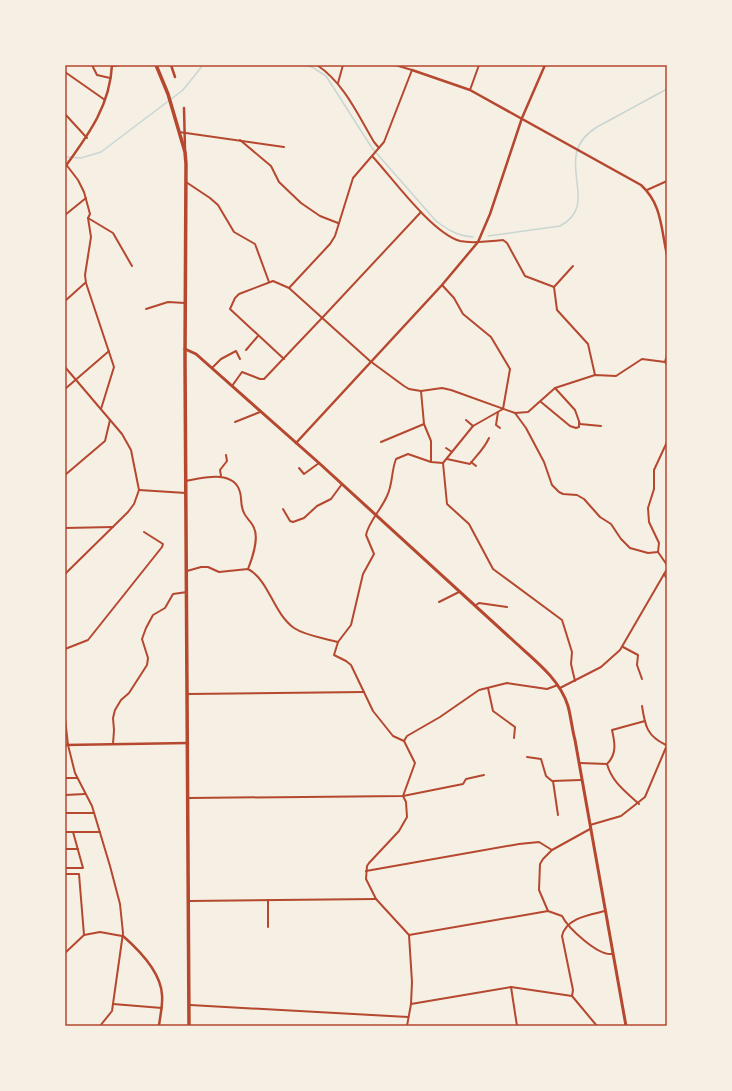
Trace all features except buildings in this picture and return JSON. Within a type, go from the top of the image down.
[{"type":"highway","points":[[156,65],[172,105],[178,132],[185,152],[189,1026]]},
{"type":"main road","points":[[185,349],[193,351],[319,463],[476,605],[544,669],[559,687],[568,707],[626,1026]]},
{"type":"street","points":[[92,65],[97,75],[112,78]]},
{"type":"street","points":[[101,409],[114,371],[109,351],[86,283],[85,275],[91,237],[88,218],[90,214],[86,198],[78,180],[65,165],[87,138],[105,100],[112,78],[112,66],[122,65]]},
{"type":"street","points":[[171,65],[175,77]]},
{"type":"street","points":[[317,65],[327,72],[338,84],[379,148]]},
{"type":"street","points":[[338,84],[343,65]]},
{"type":"street","points":[[396,65],[470,90],[630,178],[647,190],[652,197],[660,214],[667,255]]},
{"type":"street","points":[[470,90],[479,65]]},
{"type":"street","points":[[296,443],[442,284],[478,242],[492,209],[522,118],[545,65]]},
{"type":"street","points":[[289,288],[330,244],[353,178],[384,142],[412,70]]},
{"type":"street","points":[[65,72],[105,100]]},
{"type":"street","points":[[184,108],[185,152]]},
{"type":"street","points":[[65,114],[87,138]]},
{"type":"street","points":[[178,132],[284,147]]},
{"type":"street","points":[[240,140],[271,166],[279,182],[301,203],[320,216],[338,223]]},
{"type":"street","points":[[372,156],[438,230],[460,241],[473,243],[503,240],[507,242],[525,276],[554,288]]},
{"type":"street","points":[[647,190],[667,181]]},
{"type":"street","points":[[186,182],[218,206],[234,232],[255,244],[269,282]]},
{"type":"street","points":[[65,215],[86,198]]},
{"type":"street","points":[[232,386],[242,372],[260,379],[264,379],[421,212]]},
{"type":"street","points":[[88,218],[113,233],[132,266]]},
{"type":"street","points":[[573,266],[554,288],[557,310],[588,344],[595,375]]},
{"type":"street","points":[[284,359],[230,309],[230,306],[239,294],[269,282],[277,281],[289,288],[370,361],[409,389],[421,391],[442,388],[451,390],[515,413],[528,412],[555,388],[595,375],[616,376],[642,359],[665,362],[667,365]]},
{"type":"street","points":[[65,301],[86,283]]},
{"type":"street","points":[[406,1026],[411,1004],[409,935],[376,899],[366,879],[366,871],[369,863],[399,831],[407,817],[406,802],[403,796],[415,763],[404,741],[393,736],[373,710],[351,665],[334,655],[338,642],[351,624],[363,574],[374,554],[366,535],[387,497],[392,483],[392,472],[396,459],[408,454],[431,462],[443,463],[447,460],[473,426],[503,409],[510,369],[491,337],[463,314],[454,298],[442,284]]},
{"type":"street","points":[[146,309],[168,302],[185,303]]},
{"type":"street","points":[[246,350],[258,336]]},
{"type":"street","points":[[65,389],[109,351]]},
{"type":"street","points":[[211,368],[221,359],[236,352],[240,359]]},
{"type":"street","points":[[665,362],[667,355]]},
{"type":"street","points":[[65,367],[122,434],[130,450],[139,490],[134,504],[65,574]]},
{"type":"street","points":[[541,402],[570,426],[576,428],[579,427],[579,421],[575,410],[555,388]]},
{"type":"street","points":[[421,391],[424,424],[430,441],[431,462]]},
{"type":"street","points":[[235,422],[260,412]]},
{"type":"street","points":[[498,412],[496,425],[500,428]]},
{"type":"street","points":[[515,413],[526,428],[544,462],[552,485],[559,492],[563,494],[577,495],[584,499],[600,517],[611,524],[621,539],[630,548],[648,553],[658,552]]},
{"type":"street","points":[[65,475],[104,441],[110,420]]},
{"type":"street","points":[[466,420],[473,426]]},
{"type":"street","points":[[579,421],[583,425],[601,426]]},
{"type":"street","points":[[381,442],[424,424]]},
{"type":"street","points":[[447,460],[458,460],[467,464],[471,462],[473,458],[484,449],[489,438]]},
{"type":"street","points":[[667,442],[654,470],[654,489],[648,508],[649,522],[659,543],[658,552],[667,565]]},
{"type":"street","points":[[446,448],[452,453]]},
{"type":"street","points":[[221,477],[220,470],[226,461],[226,456]]},
{"type":"street","points":[[471,462],[476,466]]},
{"type":"street","points":[[299,468],[304,474],[319,463]]},
{"type":"street","points":[[443,463],[447,504],[469,524],[494,569],[562,620],[572,652],[571,664],[575,681]]},
{"type":"street","points":[[186,482],[217,476],[232,481],[239,488],[241,493],[240,503],[255,531],[253,556],[248,569]]},
{"type":"street","points":[[283,509],[290,521],[293,522],[304,518],[317,506],[330,499],[342,484]]},
{"type":"street","points":[[139,490],[186,493]]},
{"type":"street","points":[[65,528],[112,527]]},
{"type":"street","points":[[65,649],[88,640],[162,547],[163,544],[144,532]]},
{"type":"street","points":[[187,571],[201,567],[208,567],[219,572],[248,569],[258,576],[276,607],[293,627],[302,632],[338,642]]},
{"type":"street","points":[[404,741],[407,736],[472,694],[488,687],[507,683],[547,689],[559,687],[575,681],[601,667],[622,646],[667,569]]},
{"type":"street","points":[[664,574],[667,579]]},
{"type":"street","points":[[439,602],[460,591]]},
{"type":"street","points":[[113,744],[113,718],[115,710],[121,700],[129,693],[147,665],[148,658],[142,639],[146,628],[153,615],[165,608],[173,594],[187,592]]},
{"type":"street","points":[[476,605],[478,603],[507,607]]},
{"type":"street","points":[[622,646],[638,655],[637,665],[642,678]]},
{"type":"street","points":[[488,687],[491,708],[496,714],[516,727],[514,738]]},
{"type":"street","points":[[188,694],[364,692]]},
{"type":"street","points":[[548,911],[538,884],[540,864],[543,859],[552,850],[590,827],[614,819],[638,804],[648,791],[666,745],[651,736],[645,721],[642,706]]},
{"type":"street","points":[[65,718],[66,745],[77,778],[94,813],[120,904],[123,936],[112,1011],[100,1026]]},
{"type":"street","points":[[607,764],[612,758],[615,749],[612,730],[645,721]]},
{"type":"street","points":[[66,745],[188,743]]},
{"type":"street","points":[[527,757],[541,759],[546,776],[554,781],[581,780]]},
{"type":"street","points":[[578,763],[607,764]]},
{"type":"street","points":[[607,764],[609,772],[618,785],[638,804]]},
{"type":"street","points":[[189,798],[403,796],[463,784],[466,779],[484,775]]},
{"type":"street","points":[[65,778],[77,778]]},
{"type":"street","points":[[554,781],[558,815]]},
{"type":"street","points":[[65,795],[85,794]]},
{"type":"street","points":[[65,813],[94,813]]},
{"type":"street","points":[[65,832],[100,832]]},
{"type":"street","points":[[65,868],[83,868],[73,832]]},
{"type":"street","points":[[366,871],[519,844],[539,842],[552,850]]},
{"type":"street","points":[[65,849],[78,849]]},
{"type":"street","points":[[65,874],[79,874],[84,935]]},
{"type":"street","points":[[189,900],[376,899]]},
{"type":"street","points":[[268,900],[268,927]]},
{"type":"street","points":[[409,935],[548,911],[562,916],[567,924],[603,953],[612,954]]},
{"type":"street","points":[[572,996],[573,990],[562,936],[567,924],[584,916],[605,911]]},
{"type":"street","points":[[65,953],[84,935],[100,932],[123,936],[140,952],[157,976],[162,993],[162,1008],[159,1026]]},
{"type":"street","points":[[411,1004],[510,987],[572,996],[596,1026]]},
{"type":"street","points":[[510,987],[517,1026]]},
{"type":"street","points":[[113,1004],[162,1008]]},
{"type":"street","points":[[190,1006],[408,1017]]},
{"type":"waterway","points":[[65,157],[81,158],[101,152],[183,90],[203,65]]},
{"type":"waterway","points":[[302,65],[312,67],[326,76],[372,148],[436,221],[453,232],[473,237]]},
{"type":"waterway","points":[[488,236],[560,226],[572,216],[577,205],[578,192],[575,165],[577,152],[583,139],[597,127],[667,89]]}]
